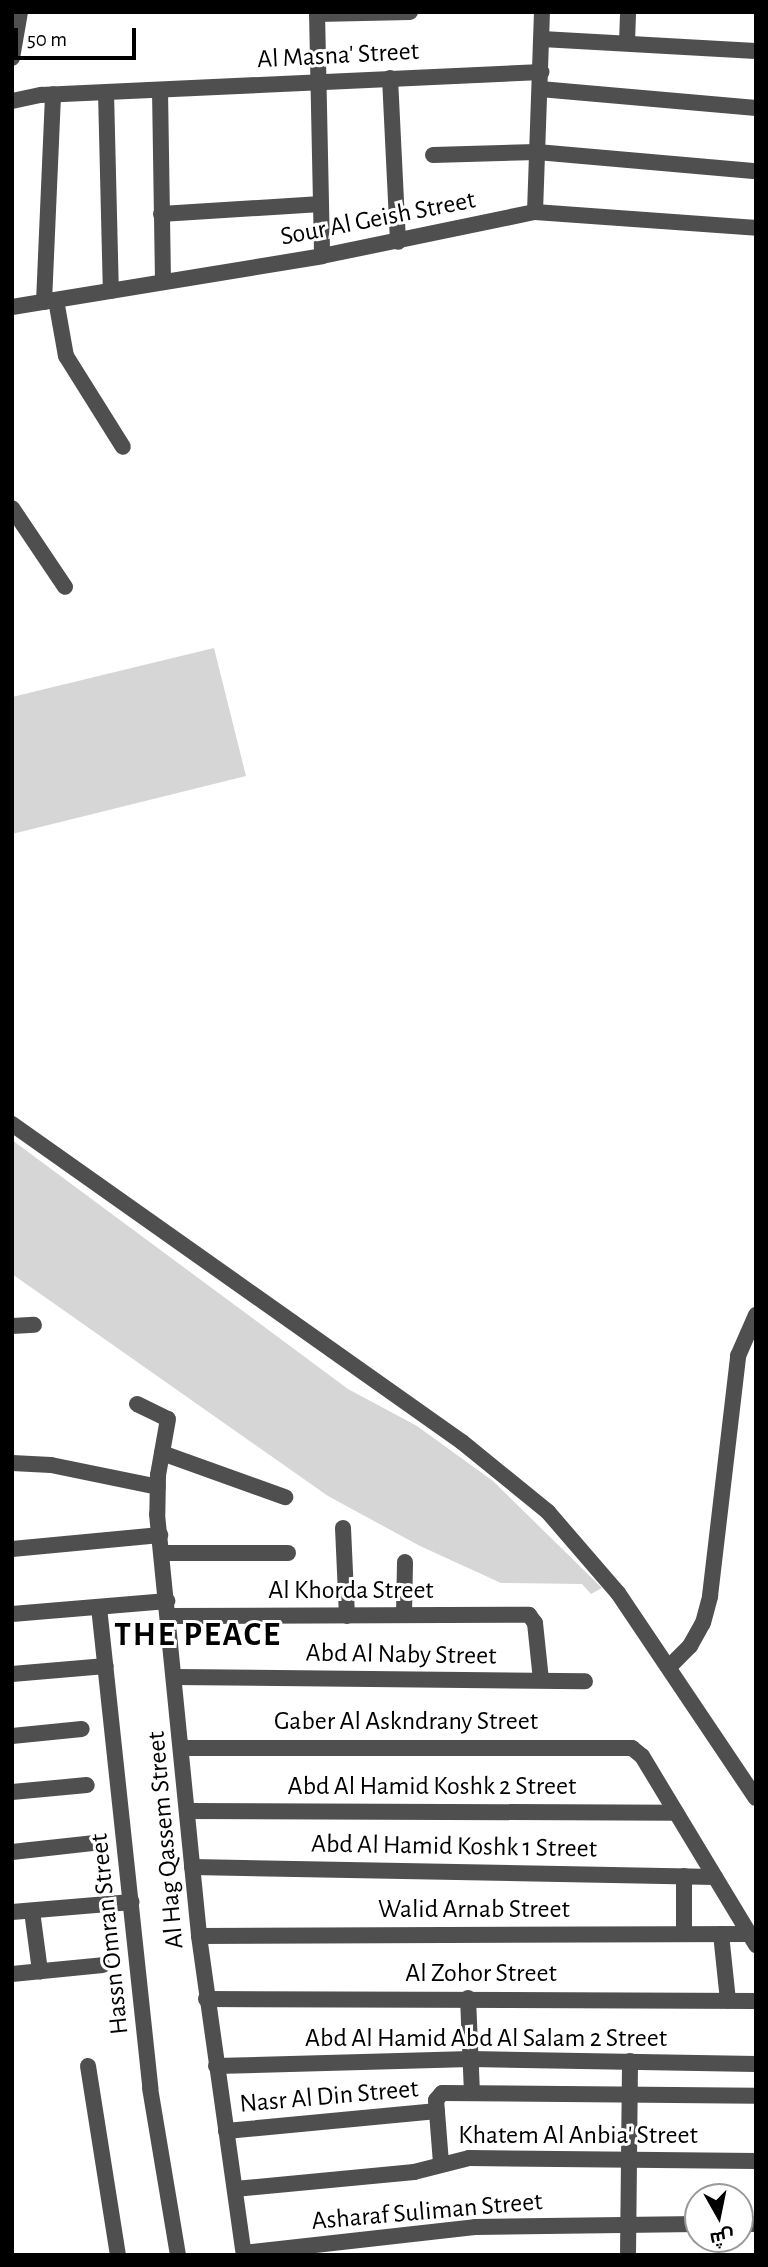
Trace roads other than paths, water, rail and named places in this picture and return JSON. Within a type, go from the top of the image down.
[{"type":"street","points":[[12,58],[14,33],[20,12]]},
{"type":"street","points":[[322,256],[316,80],[317,13],[410,12]]},
{"type":"street","points":[[535,212],[542,12]]},
{"type":"street","points":[[627,43],[628,12]]},
{"type":"street","points":[[542,39],[756,51]]},
{"type":"street","name":"Al Masna' Street","points":[[12,101],[53,94],[316,80],[541,72]]},
{"type":"street","points":[[390,78],[398,242]]},
{"type":"street","points":[[540,89],[756,108]]},
{"type":"street","points":[[160,90],[163,282]]},
{"type":"street","points":[[106,92],[111,291]]},
{"type":"street","points":[[53,94],[50,301],[65,356],[123,447]]},
{"type":"street","points":[[433,155],[537,152],[756,171]]},
{"type":"street","points":[[161,214],[320,204]]},
{"type":"street","name":"Sour Al Geish Street","points":[[12,307],[322,256],[535,212],[756,228]]},
{"type":"street","points":[[12,508],[65,587]]},
{"type":"street","points":[[12,1124],[507,1478],[585,1551],[671,1665],[756,1798]]},
{"type":"street","points":[[671,1665],[690,1646],[703,1623],[710,1596],[738,1356],[756,1315]]},
{"type":"street","points":[[12,1326],[34,1325]]},
{"type":"street","name":"Al Hag Qassem Street","points":[[137,1404],[168,1419],[158,1487],[160,1535],[206,1999],[244,2254]]},
{"type":"street","points":[[162,1453],[285,1497]]},
{"type":"street","points":[[12,1463],[51,1465],[158,1487]]},
{"type":"street","points":[[343,1528],[347,1616]]},
{"type":"street","points":[[12,1549],[160,1535]]},
{"type":"street","points":[[162,1553],[288,1553]]},
{"type":"street","points":[[404,1615],[405,1562]]},
{"type":"street","name":"Al Khorda Street","points":[[12,1614],[99,1607],[347,1616],[532,1616],[541,1680]]},
{"type":"street","name":"Hassn Omran Street","points":[[99,1607],[150,2088],[178,2255]]},
{"type":"street","points":[[12,1674],[106,1666]]},
{"type":"street","name":"Abd Al Naby Street","points":[[175,1677],[585,1681]]},
{"type":"street","points":[[12,1735],[82,1729]]},
{"type":"street","name":"Gaber Al Askndrany Street","points":[[181,1748],[632,1748],[642,1756],[677,1813]]},
{"type":"street","points":[[12,1792],[88,1785]]},
{"type":"street","name":"Abd Al Hamid Koshk 2 Street","points":[[187,1811],[677,1813]]},
{"type":"street","points":[[677,1813],[753,1940]]},
{"type":"street","points":[[12,1852],[93,1843]]},
{"type":"street","name":"Abd Al Hamid Koshk 1 Street","points":[[192,1867],[715,1877]]},
{"type":"street","points":[[684,1876],[684,1934]]},
{"type":"street","points":[[12,1912],[132,1902]]},
{"type":"street","points":[[32,1911],[40,1971]]},
{"type":"street","points":[[721,1934],[729,2001]]},
{"type":"street","name":"Walid Arnab Street","points":[[199,1936],[721,1934],[753,1940]]},
{"type":"street","points":[[12,1973],[103,1965]]},
{"type":"street","points":[[468,1998],[472,2093]]},
{"type":"street","name":"Al Zohor Street","points":[[206,1999],[756,2001]]},
{"type":"street","name":"Abd Al Hamid Abd Al Salam 2 Street","points":[[216,2066],[471,2059],[756,2064]]},
{"type":"street","points":[[628,2255],[630,2061]]},
{"type":"street","points":[[88,2066],[118,2255]]},
{"type":"street","name":"Nasr Al Din Street","points":[[226,2131],[438,2103],[472,2093],[756,2096]]},
{"type":"street","points":[[438,2103],[441,2163]]},
{"type":"street","name":"Khatem Al Anbia' Street","points":[[235,2189],[393,2175],[469,2158],[756,2161]]},
{"type":"street","name":"Asharaf Suliman Street","points":[[244,2254],[475,2227],[684,2224]]},
{"type":"district","name":"THE PEACE","points":[[198,1636]]}]
